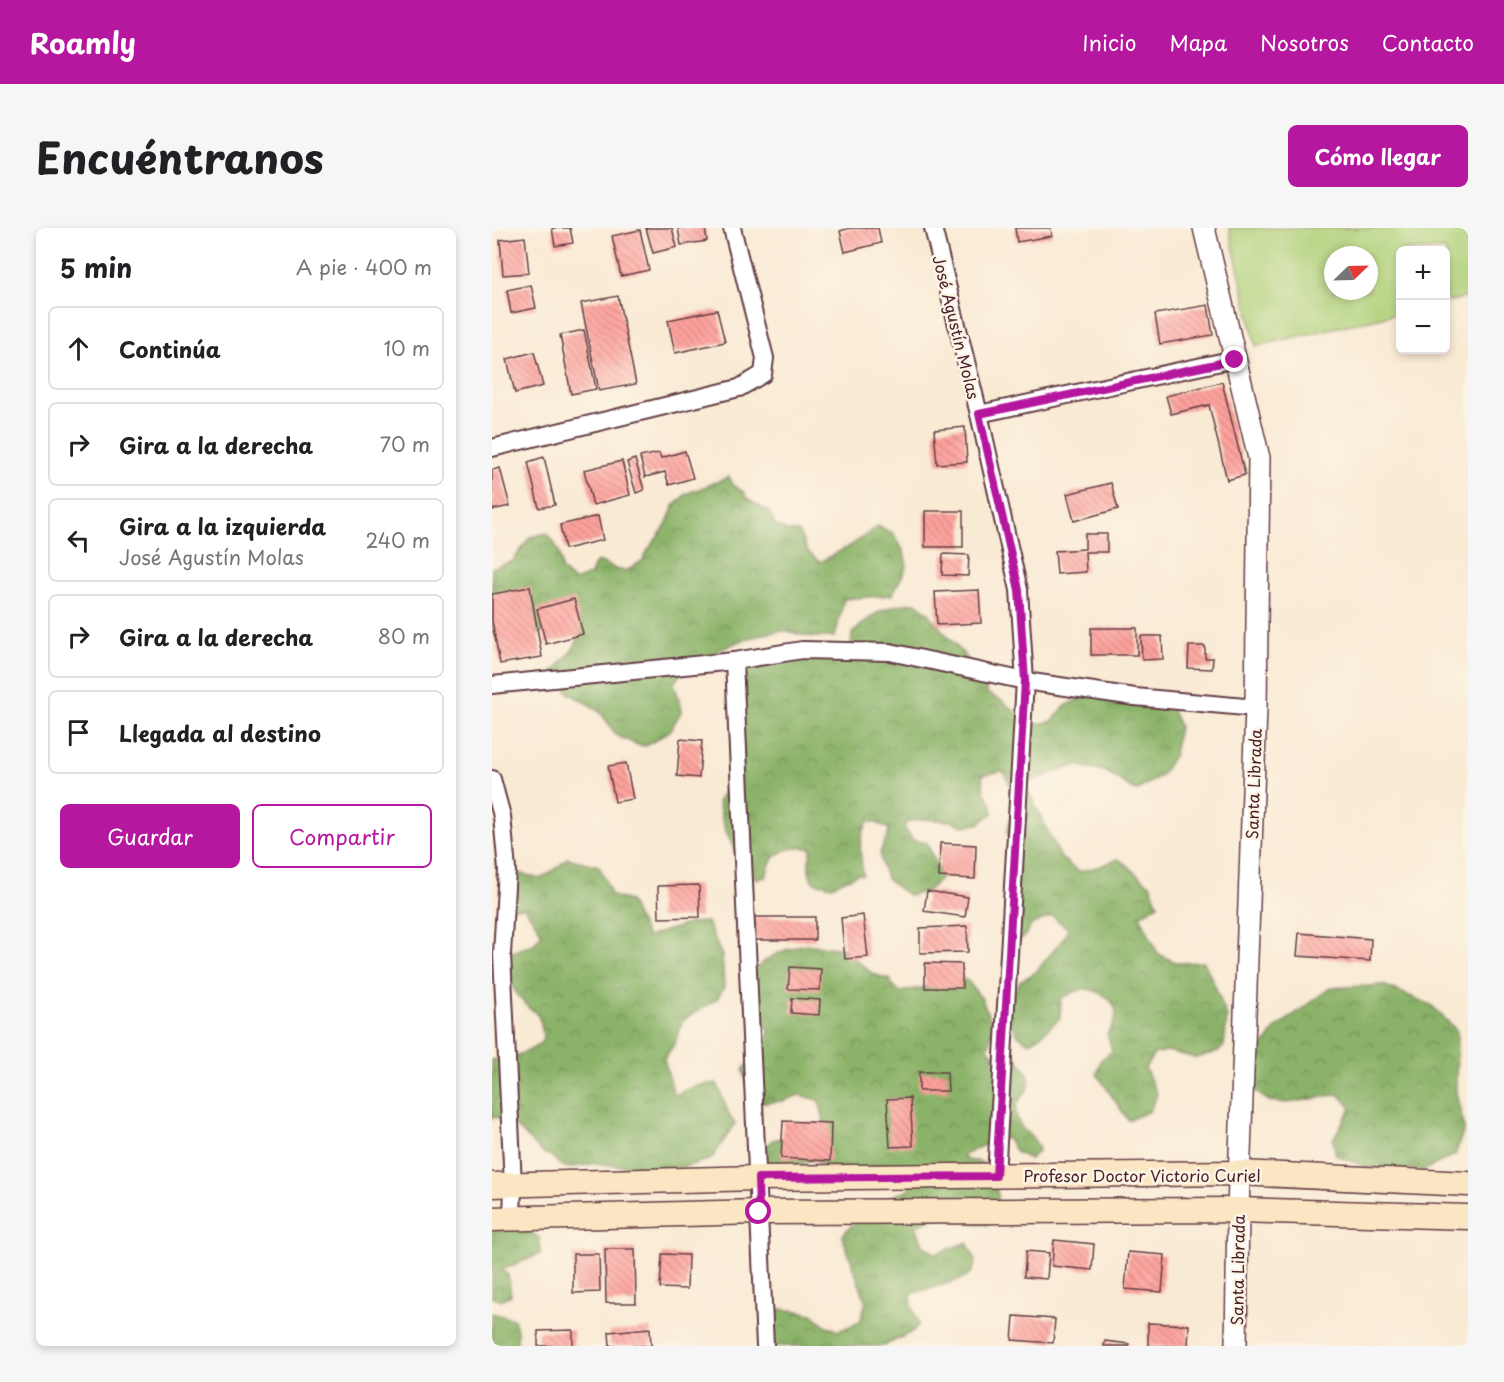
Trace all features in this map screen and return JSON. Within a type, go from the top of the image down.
[{"type":"main road","name":"Profesor Doctor Victorio Curiel","points":[[503,1185],[758,1178],[1240,1173],[1468,1184]]},
{"type":"main road","points":[[502,1219],[759,1212],[1238,1210],[1468,1217]]},
{"type":"street","points":[[492,448],[739,387],[763,374],[765,358],[732,228]]},
{"type":"street","name":"José Agustín Molas","points":[[933,228],[1019,590],[1025,681],[996,1176]]},
{"type":"street","name":"Santa Librada","points":[[1204,228],[1259,458],[1256,708],[1238,1210],[1236,1346]]},
{"type":"street","points":[[979,414],[1235,360]]},
{"type":"street","points":[[492,685],[734,661],[802,650],[890,652],[1025,681],[1135,697],[1256,708]]},
{"type":"street","points":[[734,661],[765,1346]]},
{"type":"street","points":[[492,779],[502,816],[507,870],[497,954],[502,1219]]},
{"type":"green space","points":[[1229,228],[1468,228],[1468,297],[1450,301],[1450,246],[1396,246],[1396,314],[1256,346]]},
{"type":"green space","points":[[729,477],[734,486],[745,493],[746,498],[769,512],[775,525],[787,531],[799,532],[807,551],[820,562],[850,546],[878,526],[893,533],[904,552],[907,567],[892,595],[844,599],[835,637],[811,637],[787,631],[772,632],[724,648],[693,665],[674,683],[682,710],[670,731],[646,746],[617,736],[601,713],[570,694],[553,672],[573,649],[582,630],[566,623],[530,637],[497,639],[492,633],[492,568],[513,561],[530,537],[547,533],[558,550],[561,569],[574,581],[592,574],[593,567],[598,561],[618,570],[628,570],[643,560],[665,527],[674,506],[686,494]]},
{"type":"green space","points":[[916,603],[931,615],[967,658],[971,667],[980,676],[988,694],[1002,701],[1032,725],[1053,721],[1064,707],[1094,690],[1170,706],[1179,726],[1174,754],[1162,775],[1136,791],[1107,772],[1077,765],[1025,785],[1061,858],[1079,872],[1118,859],[1150,884],[1158,905],[1140,915],[1158,954],[1177,963],[1204,962],[1227,1017],[1224,1046],[1219,1051],[1196,1058],[1167,1051],[1154,1054],[1145,1068],[1157,1094],[1149,1112],[1128,1120],[1097,1074],[1101,1060],[1112,1051],[1107,1034],[1116,1015],[1115,1007],[1104,995],[1083,989],[1061,998],[1060,1018],[1029,1043],[1017,1034],[1005,1010],[1020,981],[1035,973],[1063,939],[1068,929],[1052,916],[1032,924],[1023,938],[1011,942],[1013,853],[1007,833],[1016,796],[1003,771],[982,775],[984,792],[991,802],[993,813],[978,824],[963,826],[952,821],[922,819],[907,822],[904,828],[913,840],[927,843],[942,878],[927,891],[909,896],[886,877],[880,855],[889,829],[869,821],[861,841],[863,875],[858,874],[832,886],[813,882],[809,866],[812,849],[796,848],[784,851],[771,862],[766,877],[756,879],[735,852],[723,824],[718,801],[731,778],[743,665],[851,647],[852,634],[874,615],[896,605]]},
{"type":"green space","points":[[567,858],[599,866],[612,896],[629,901],[647,937],[690,923],[707,922],[722,956],[724,987],[717,999],[683,1020],[675,1043],[664,1059],[674,1095],[696,1086],[717,1083],[735,1124],[711,1159],[684,1167],[650,1168],[597,1163],[568,1168],[560,1165],[550,1155],[544,1154],[510,1121],[495,1117],[492,1119],[492,1060],[526,1052],[543,1040],[539,1019],[514,989],[508,967],[511,952],[534,944],[542,933],[525,908],[508,908],[509,878],[516,872],[540,879]]},
{"type":"green space","points":[[806,944],[843,949],[873,974],[892,980],[888,980],[900,992],[958,977],[968,981],[982,999],[993,1027],[988,1049],[996,1057],[1013,1053],[1024,1068],[1030,1082],[1016,1106],[1016,1111],[1019,1124],[1034,1140],[1039,1150],[1030,1159],[1016,1152],[1009,1140],[1005,1138],[979,1147],[963,1156],[966,1160],[981,1162],[998,1193],[997,1209],[987,1225],[936,1217],[916,1225],[923,1245],[936,1254],[967,1242],[976,1261],[974,1268],[970,1274],[958,1280],[911,1294],[912,1307],[919,1324],[912,1332],[884,1346],[766,1346],[763,1318],[781,1309],[812,1314],[825,1325],[838,1331],[860,1322],[866,1302],[842,1236],[877,1203],[909,1189],[907,1177],[836,1170],[811,1160],[783,1172],[759,1153],[773,1140],[826,1129],[819,1100],[799,1095],[783,1101],[764,1103],[747,1087],[743,1070],[770,1031],[746,1004],[748,980],[765,960]]},
{"type":"green space","points":[[1383,985],[1431,1005],[1457,1031],[1456,1092],[1464,1129],[1455,1155],[1424,1170],[1370,1169],[1336,1155],[1333,1139],[1351,1108],[1339,1094],[1288,1103],[1269,1101],[1255,1091],[1256,1057],[1276,1028],[1330,988]]},
{"type":"green space","points":[[492,1219],[529,1231],[540,1239],[540,1254],[501,1270],[508,1275],[511,1295],[500,1300],[492,1298]]},
{"type":"green space","points":[[492,1313],[514,1319],[517,1346],[492,1346]]},
{"type":"building","points":[[552,228],[570,228],[573,243],[555,246]]},
{"type":"building","points":[[646,228],[672,228],[677,247],[653,253]]},
{"type":"building","points":[[678,228],[705,228],[707,241],[681,245]]},
{"type":"building","points":[[850,228],[878,228],[881,243],[845,252],[840,231]]},
{"type":"building","points":[[1015,228],[1051,228],[1052,236],[1017,242]]},
{"type":"building","points":[[640,230],[649,270],[621,276],[612,236]]},
{"type":"building","points":[[525,237],[529,273],[503,275],[500,240]]},
{"type":"building","points":[[531,285],[536,308],[511,313],[507,290]]},
{"type":"building","points":[[618,296],[636,384],[599,391],[581,303]]},
{"type":"building","points":[[1208,305],[1213,335],[1160,344],[1155,314]]},
{"type":"building","points":[[717,310],[725,342],[675,353],[668,320]]},
{"type":"building","points":[[584,330],[596,389],[571,394],[560,335]]},
{"type":"building","points":[[534,352],[543,386],[515,393],[507,359]]},
{"type":"building","points":[[1222,382],[1245,475],[1227,480],[1209,405],[1171,414],[1166,396]]},
{"type":"building","points":[[965,427],[967,462],[937,464],[934,430]]},
{"type":"building","points":[[685,451],[693,478],[669,485],[665,472],[645,477],[640,457],[659,453],[661,458]]},
{"type":"building","points":[[544,457],[555,505],[539,508],[528,462]]},
{"type":"building","points":[[635,459],[644,490],[636,493],[627,462]]},
{"type":"building","points":[[622,461],[630,495],[593,505],[584,470]]},
{"type":"building","points":[[500,468],[510,506],[492,510],[492,470]]},
{"type":"building","points":[[1111,483],[1118,509],[1074,521],[1067,494]]},
{"type":"building","points":[[925,511],[963,511],[963,547],[925,547]]},
{"type":"building","points":[[598,516],[603,540],[565,549],[560,525]]},
{"type":"building","points":[[1085,534],[1107,534],[1107,552],[1085,552],[1086,572],[1057,574],[1055,551],[1085,549]]},
{"type":"building","points":[[943,554],[969,555],[968,576],[942,575]]},
{"type":"building","points":[[530,587],[542,657],[500,664],[492,621],[492,594]]},
{"type":"building","points":[[979,590],[981,623],[937,625],[935,592]]},
{"type":"building","points":[[574,599],[583,634],[546,644],[537,609]]},
{"type":"building","points":[[1091,628],[1137,628],[1137,655],[1091,655]]},
{"type":"building","points":[[1141,636],[1162,636],[1163,659],[1142,660]]},
{"type":"building","points":[[1189,646],[1205,646],[1205,658],[1213,658],[1212,669],[1188,668]]},
{"type":"building","points":[[680,739],[702,741],[699,778],[677,776]]},
{"type":"building","points":[[626,763],[633,799],[615,802],[608,766]]},
{"type":"building","points":[[940,843],[976,845],[975,879],[939,877]]},
{"type":"building","points":[[699,885],[700,917],[659,918],[658,886]]},
{"type":"building","points":[[927,891],[968,897],[965,917],[924,911]]},
{"type":"building","points":[[863,915],[868,957],[845,959],[841,918]]},
{"type":"building","points":[[752,917],[815,917],[815,940],[753,940]]},
{"type":"building","points":[[967,926],[968,952],[920,953],[920,928]]},
{"type":"building","points":[[1299,933],[1371,939],[1370,961],[1297,956]]},
{"type":"building","points":[[925,963],[962,964],[962,988],[925,988]]},
{"type":"building","points":[[790,967],[821,969],[820,990],[788,989]]},
{"type":"building","points":[[792,998],[820,1000],[819,1015],[791,1013]]},
{"type":"building","points":[[919,1072],[947,1072],[948,1091],[919,1091]]},
{"type":"building","points":[[910,1098],[913,1146],[890,1147],[887,1099]]},
{"type":"building","points":[[783,1121],[831,1123],[830,1161],[781,1158]]},
{"type":"building","points":[[1054,1240],[1094,1244],[1092,1270],[1052,1266]]},
{"type":"building","points":[[605,1249],[635,1249],[636,1303],[606,1303]]},
{"type":"building","points":[[1026,1251],[1049,1253],[1047,1279],[1024,1277]]},
{"type":"building","points":[[1128,1252],[1165,1255],[1162,1292],[1125,1289]]},
{"type":"building","points":[[573,1254],[599,1254],[600,1292],[573,1293]]},
{"type":"building","points":[[662,1254],[688,1255],[687,1289],[660,1288]]},
{"type":"building","points":[[1014,1316],[1055,1319],[1053,1343],[1012,1340]]},
{"type":"building","points":[[1148,1323],[1189,1325],[1188,1346],[1148,1346]]},
{"type":"building","points":[[650,1328],[651,1346],[610,1346],[609,1332]]},
{"type":"building","points":[[573,1330],[573,1346],[538,1346],[538,1331]]},
{"type":"building","points":[[1105,1341],[1129,1344],[1129,1346],[1104,1346]]},
{"type":"route","points":[[759,1212],[758,1178],[996,1176],[1025,681],[1019,590],[979,414],[1235,360]]}]
